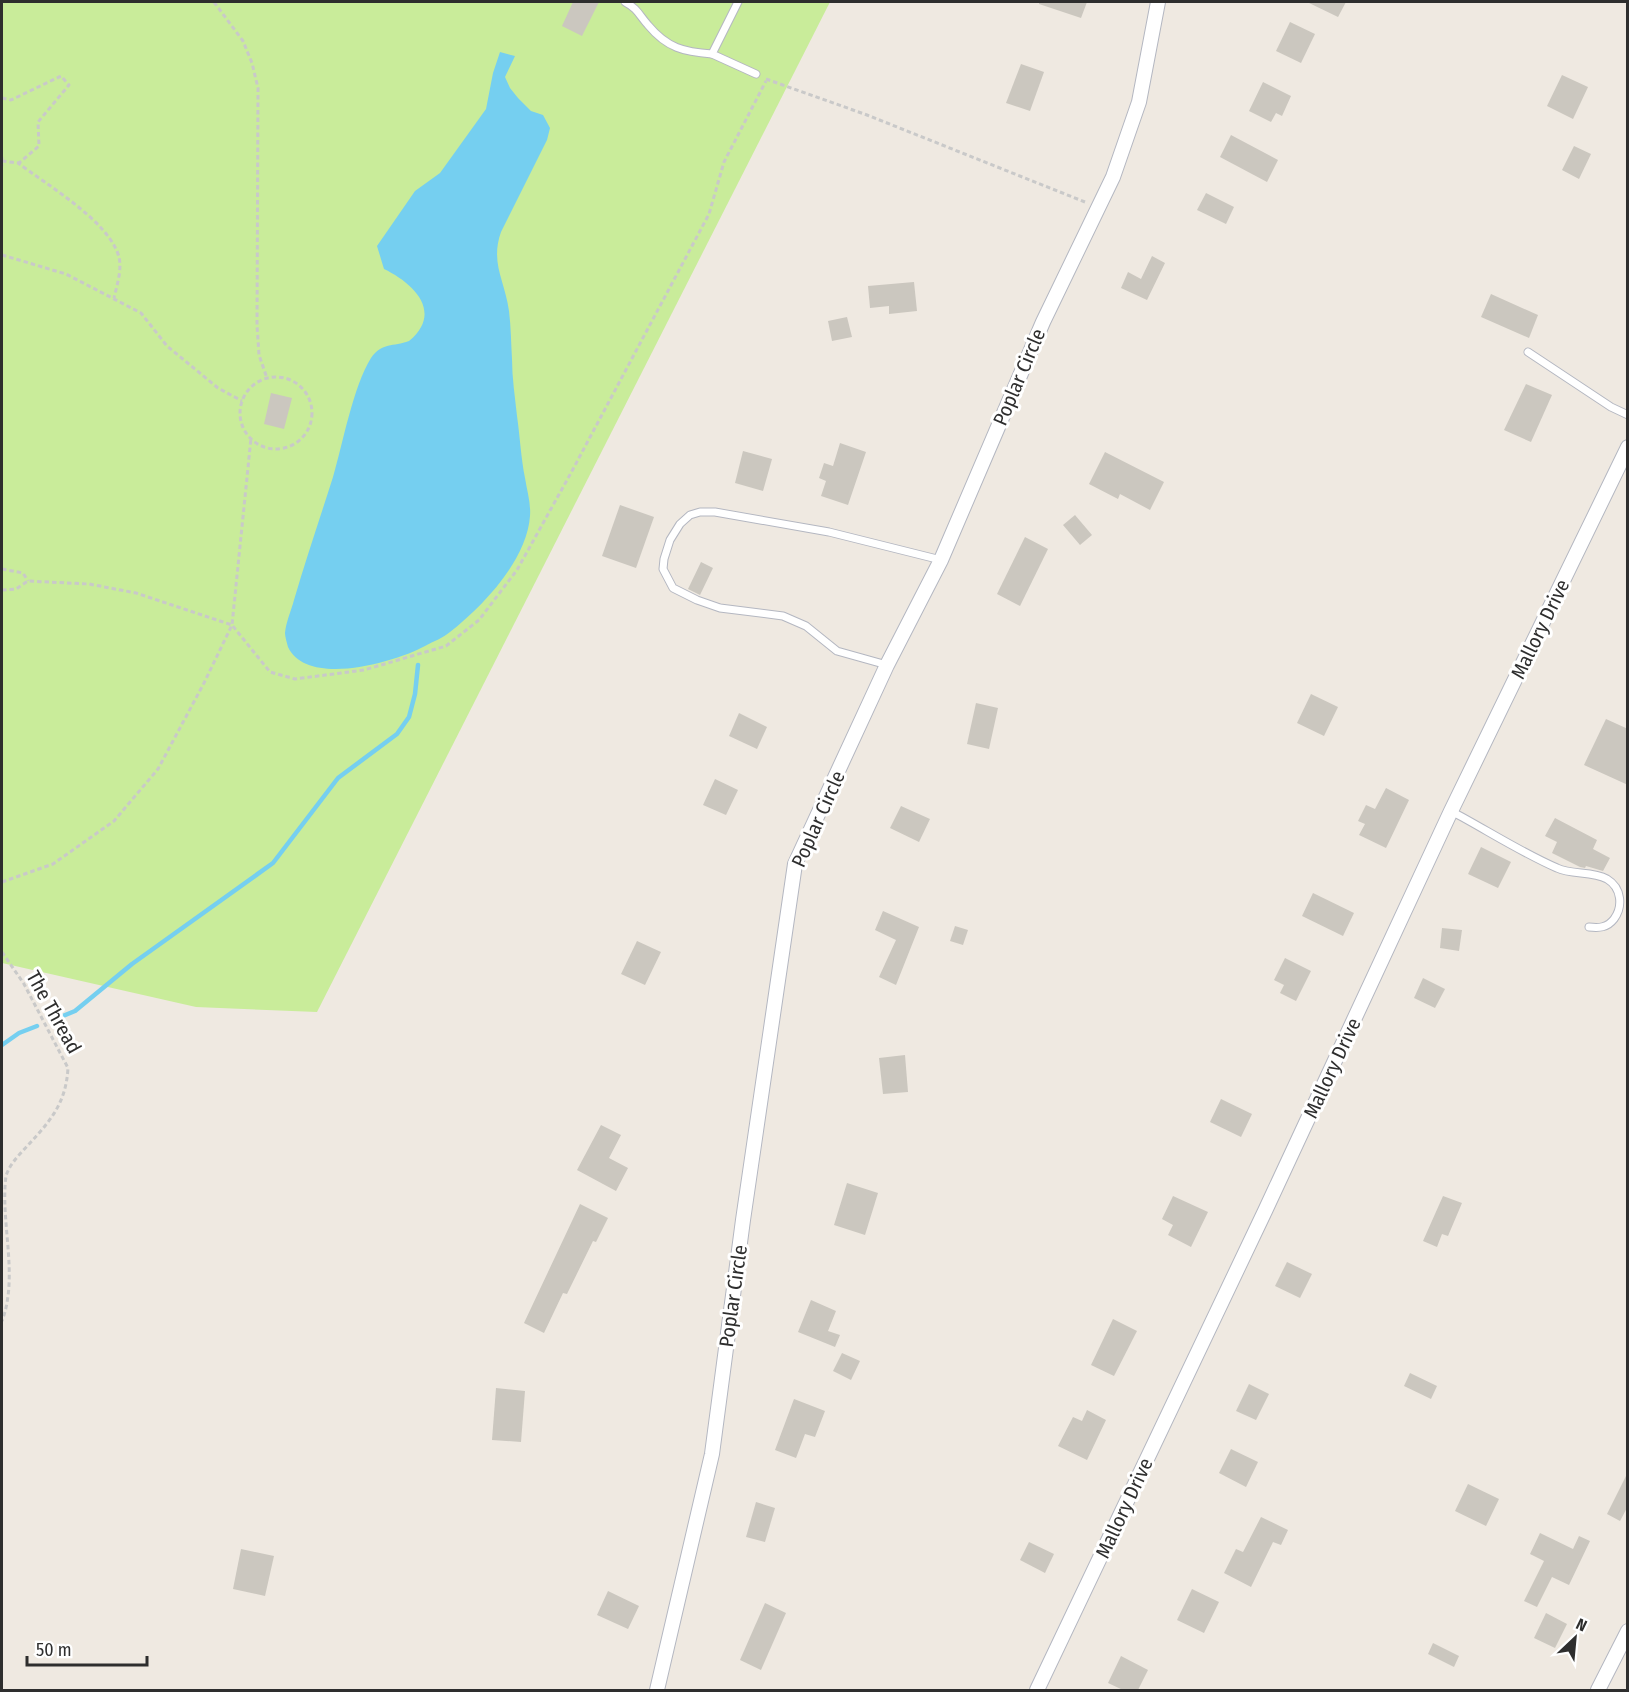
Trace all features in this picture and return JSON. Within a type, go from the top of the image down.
[{"type":"street","name":"Poplar Circle","points":[[657,1690],[712,1454],[795,864],[887,665],[941,560],[1043,322],[1113,177],[1139,102],[1158,2]]},
{"type":"street","name":"Mallory Drive","points":[[1038,1690],[1451,811],[1628,447]]},
{"type":"street","points":[[1598,1690],[1628,1630]]},
{"type":"lane","points":[[625,2],[637,9],[648,25],[678,49],[686,52],[712,54],[756,74]]},
{"type":"lane","points":[[712,54],[738,2]]},
{"type":"lane","points":[[1528,352],[1573,383],[1628,415]]},
{"type":"lane","points":[[887,665],[837,651],[806,626],[783,616],[720,608],[673,588],[663,569],[670,540],[680,524],[690,515],[715,512],[829,532],[941,560]]},
{"type":"lane","points":[[1451,811],[1559,869],[1607,880],[1616,888],[1620,899],[1618,912],[1612,922],[1601,928],[1589,927]]},
{"type":"path","points":[[214,2],[243,41],[252,63],[258,88],[257,325],[259,355],[267,378]]},
{"type":"path","points":[[2,98],[11,100],[61,76],[69,85],[38,122],[39,146],[18,163]]},
{"type":"path","points":[[2,590],[16,590],[28,581],[89,584],[136,593],[232,625],[270,672],[295,679],[364,670],[446,646],[479,620],[517,570],[709,214],[724,162],[766,79],[867,115],[1098,208]]},
{"type":"path","points":[[2,166],[2,159],[18,163],[98,223],[112,242],[119,257],[119,272],[114,298]]},
{"type":"path","points":[[2,255],[66,274],[141,313],[167,346],[218,388],[242,401]]},
{"type":"path","points":[[267,378],[290,379],[300,385],[312,405],[309,428],[294,445],[271,448],[260,445],[251,438],[241,421],[242,401],[248,391],[256,383],[267,378]]},
{"type":"path","points":[[2,882],[53,864],[114,821],[158,769],[232,625],[251,438]]},
{"type":"path","points":[[2,569],[24,573],[28,581]]},
{"type":"path","name":"The Thread","points":[[2,952],[24,984],[68,1068],[67,1084],[61,1105],[18,1156],[7,1174],[2,1193],[7,1302],[2,1321]]},
{"type":"green space","points":[[2,2],[830,2],[317,1012],[196,1007],[2,963]]},
{"type":"water","points":[[500,52],[515,56],[505,77],[510,88],[531,111],[543,115],[550,128],[547,140],[501,232],[497,253],[499,272],[510,317],[514,388],[522,463],[530,506],[527,533],[521,549],[501,581],[476,609],[444,636],[412,652],[374,664],[332,669],[313,666],[298,659],[288,647],[285,635],[287,621],[333,477],[354,399],[365,370],[375,353],[384,347],[409,341],[419,330],[424,319],[421,299],[405,282],[384,269],[377,246],[415,191],[440,173],[486,109]]},
{"type":"building","points":[[573,2],[599,2],[582,36],[562,26]]},
{"type":"building","points":[[1039,2],[1087,2],[1081,18],[1039,4]]},
{"type":"building","points":[[1307,2],[1346,2],[1338,17]]},
{"type":"building","points":[[1290,22],[1315,34],[1301,63],[1276,51]]},
{"type":"building","points":[[1021,64],[1044,72],[1030,111],[1006,103]]},
{"type":"building","points":[[1562,75],[1588,87],[1573,119],[1547,106]]},
{"type":"building","points":[[1263,82],[1291,96],[1282,116],[1276,113],[1271,122],[1249,111]]},
{"type":"building","points":[[1231,135],[1278,160],[1267,182],[1220,157]]},
{"type":"building","points":[[1574,146],[1591,154],[1579,179],[1562,170]]},
{"type":"building","points":[[1206,193],[1234,207],[1226,224],[1197,210]]},
{"type":"building","points":[[1152,256],[1165,263],[1147,300],[1121,288],[1128,272],[1141,279]]},
{"type":"building","points":[[914,282],[917,311],[889,314],[889,306],[870,308],[868,286]]},
{"type":"building","points":[[1491,294],[1538,315],[1529,338],[1481,317]]},
{"type":"building","points":[[847,317],[852,337],[832,341],[828,321]]},
{"type":"building","points":[[1526,384],[1552,395],[1531,442],[1504,430]]},
{"type":"building","points":[[271,393],[292,398],[284,429],[264,424]]},
{"type":"building","points":[[840,443],[866,452],[848,505],[821,496],[826,481],[819,478],[824,463],[833,466]]},
{"type":"building","points":[[743,451],[772,459],[763,491],[735,483]]},
{"type":"building","points":[[1105,452],[1164,482],[1150,510],[1120,494],[1118,499],[1089,484]]},
{"type":"building","points":[[620,505],[654,517],[636,568],[602,556]]},
{"type":"building","points":[[1075,515],[1092,535],[1080,545],[1063,525]]},
{"type":"building","points":[[1025,537],[1048,549],[1020,606],[997,594]]},
{"type":"building","points":[[701,562],[713,568],[700,595],[688,589]]},
{"type":"building","points":[[1311,694],[1338,707],[1324,736],[1297,723]]},
{"type":"building","points":[[976,703],[998,708],[989,749],[967,744]]},
{"type":"building","points":[[739,713],[767,727],[757,749],[729,736]]},
{"type":"building","points":[[1606,719],[1628,729],[1628,785],[1584,765]]},
{"type":"building","points":[[715,779],[738,790],[726,815],[703,805]]},
{"type":"building","points":[[1386,788],[1409,800],[1386,848],[1359,835],[1365,824],[1358,821],[1366,805],[1375,809]]},
{"type":"building","points":[[901,806],[930,819],[919,842],[890,828]]},
{"type":"building","points":[[1555,818],[1597,840],[1593,849],[1610,858],[1603,871],[1586,866],[1585,868],[1580,867],[1552,853],[1557,842],[1545,836]]},
{"type":"building","points":[[1481,847],[1511,862],[1498,888],[1468,874]]},
{"type":"building","points":[[1313,893],[1354,913],[1343,936],[1302,916]]},
{"type":"building","points":[[883,911],[919,927],[896,985],[879,977],[896,940],[875,930]]},
{"type":"building","points":[[955,926],[968,930],[963,945],[950,941]]},
{"type":"building","points":[[1442,928],[1462,930],[1459,951],[1440,948]]},
{"type":"building","points":[[637,941],[661,952],[645,985],[621,974]]},
{"type":"building","points":[[1285,958],[1311,971],[1296,1001],[1280,993],[1284,985],[1274,980]]},
{"type":"building","points":[[1423,978],[1445,989],[1435,1008],[1414,998]]},
{"type":"building","points":[[905,1055],[908,1092],[883,1094],[879,1058]]},
{"type":"building","points":[[1221,1099],[1252,1114],[1241,1137],[1210,1122]]},
{"type":"building","points":[[601,1125],[621,1135],[609,1158],[628,1168],[616,1191],[577,1170]]},
{"type":"building","points":[[847,1183],[878,1193],[865,1235],[834,1225]]},
{"type":"building","points":[[1173,1196],[1208,1212],[1191,1247],[1168,1235],[1173,1225],[1162,1219]]},
{"type":"building","points":[[1443,1196],[1462,1203],[1448,1236],[1442,1234],[1437,1247],[1423,1241]]},
{"type":"building","points":[[580,1204],[608,1218],[596,1242],[593,1241],[567,1294],[563,1293],[544,1333],[524,1323]]},
{"type":"building","points":[[1287,1262],[1312,1274],[1300,1298],[1275,1286]]},
{"type":"building","points":[[811,1300],[836,1311],[828,1331],[840,1335],[835,1347],[798,1332]]},
{"type":"building","points":[[1113,1319],[1137,1331],[1114,1376],[1091,1365]]},
{"type":"building","points":[[842,1353],[860,1361],[851,1380],[833,1371]]},
{"type":"building","points":[[1410,1373],[1437,1386],[1431,1399],[1404,1386]]},
{"type":"building","points":[[1249,1384],[1269,1394],[1256,1420],[1236,1411]]},
{"type":"building","points":[[496,1388],[525,1391],[521,1442],[492,1440]]},
{"type":"building","points":[[794,1399],[825,1411],[815,1437],[805,1434],[796,1458],[775,1450]]},
{"type":"building","points":[[1087,1410],[1106,1420],[1087,1460],[1058,1446],[1073,1417],[1082,1421]]},
{"type":"building","points":[[1231,1449],[1258,1462],[1246,1487],[1219,1473]]},
{"type":"building","points":[[1628,1472],[1628,1506],[1620,1521],[1607,1514]]},
{"type":"building","points":[[1468,1484],[1499,1499],[1486,1526],[1455,1511]]},
{"type":"building","points":[[756,1502],[775,1508],[765,1542],[746,1537]]},
{"type":"building","points":[[1261,1517],[1288,1530],[1281,1545],[1273,1542],[1251,1587],[1224,1573],[1236,1549],[1243,1552]]},
{"type":"building","points":[[1540,1533],[1573,1549],[1579,1536],[1590,1541],[1569,1585],[1552,1577],[1537,1607],[1524,1601],[1544,1561],[1530,1554]]},
{"type":"building","points":[[1029,1542],[1054,1554],[1045,1573],[1020,1560]]},
{"type":"building","points":[[241,1549],[274,1556],[265,1596],[233,1589]]},
{"type":"building","points":[[1192,1589],[1219,1602],[1204,1633],[1177,1620]]},
{"type":"building","points":[[608,1591],[639,1606],[628,1629],[597,1615]]},
{"type":"building","points":[[765,1603],[786,1613],[761,1670],[740,1660]]},
{"type":"building","points":[[1546,1613],[1567,1624],[1555,1648],[1534,1638]]},
{"type":"building","points":[[1433,1643],[1459,1656],[1454,1667],[1428,1654]]},
{"type":"building","points":[[1121,1656],[1148,1670],[1138,1690],[1123,1690],[1108,1683]]},
{"type":"waterway","points":[[53,1020],[75,1011],[132,964],[273,863],[338,778],[397,734],[409,717],[415,694],[418,665]]},
{"type":"waterway","points":[[2,1045],[19,1033],[37,1026]]}]
